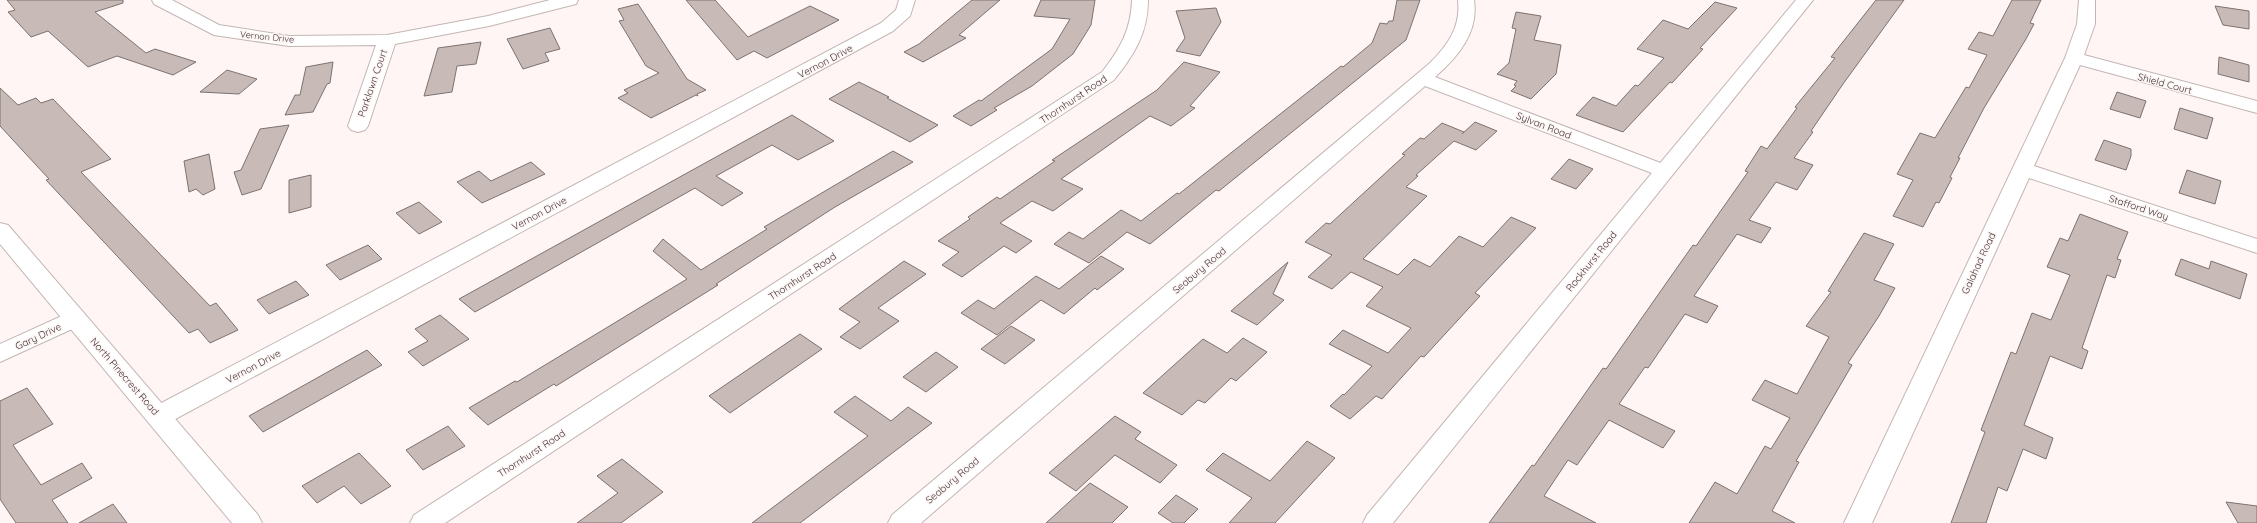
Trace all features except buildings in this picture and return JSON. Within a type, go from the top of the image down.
[{"type":"street","name":"Vernon Drive","points":[[160,0],[214,30],[290,40],[387,40],[489,21],[570,0]]},
{"type":"street","name":"Vernon Drive","points":[[159,416],[887,27],[904,12],[907,0]]},
{"type":"street","name":"Thornhurst Road","points":[[424,523],[1108,76],[1129,49],[1135,37],[1139,24],[1140,0]]},
{"type":"street","name":"Seabury Road","points":[[902,523],[1424,79],[1447,56],[1462,36],[1467,15],[1466,0]]},
{"type":"street","name":"Rockhurst Road","points":[[1377,523],[1805,0]]},
{"type":"street","name":"Galahad Road","points":[[1858,523],[2074,58],[2086,24],[2087,0]]},
{"type":"street","name":"Parklawn Court","points":[[358,126],[387,40]]},
{"type":"street","name":"Shield Court","points":[[2074,58],[2257,107]]},
{"type":"street","name":"Sylvan Road","points":[[1424,79],[1664,171]]},
{"type":"street","name":"Stafford Way","points":[[2022,169],[2257,246]]},
{"type":"street","name":"North Pinecrest Road","points":[[0,230],[248,523]]},
{"type":"street","name":"Gary Drive","points":[[0,354],[75,318]]}]
